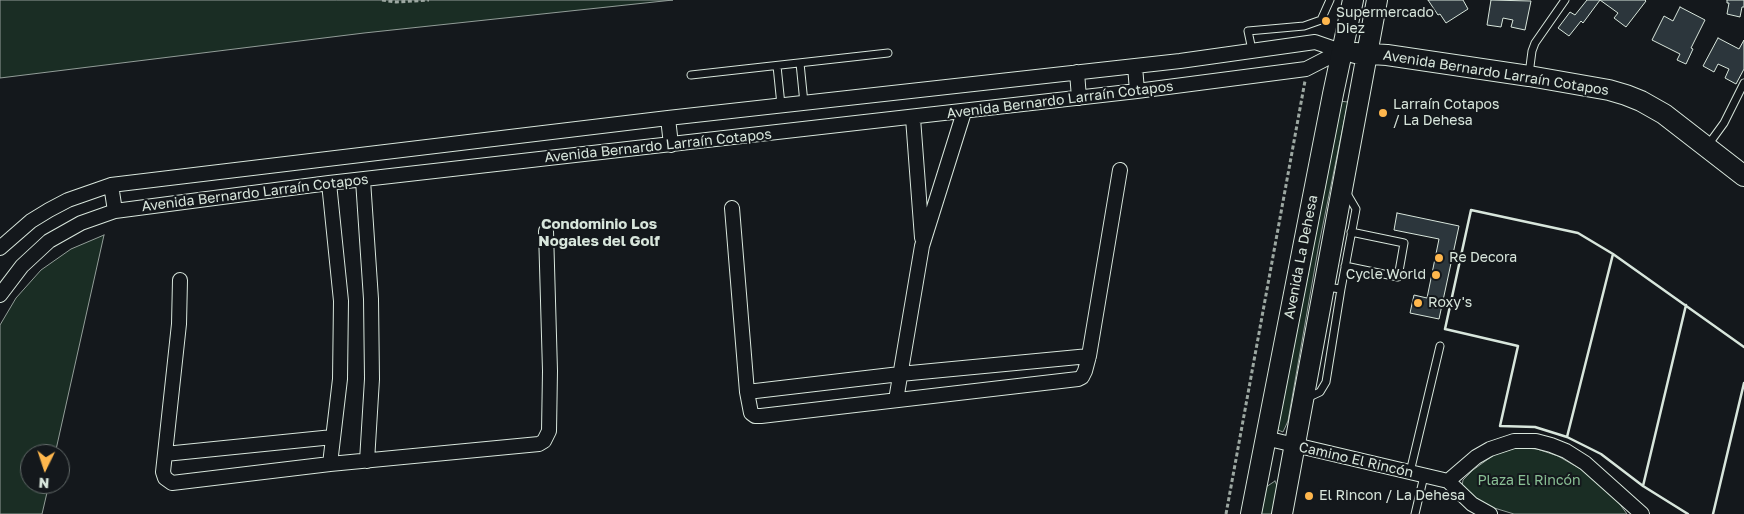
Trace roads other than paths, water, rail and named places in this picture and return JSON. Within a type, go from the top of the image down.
[{"type":"street","name":"Avenida La Dehesa","points":[[1251,514],[1341,51],[1353,0]]},
{"type":"street","name":"Avenida La Dehesa","points":[[1282,514],[1302,400],[1332,288],[1342,186],[1377,0]]},
{"type":"street","name":"Avenida Bernardo Larraín Cotapos","points":[[0,248],[48,210],[68,200],[111,185],[668,118],[1180,61],[1315,42],[1341,51],[1387,55],[1528,76],[1601,88],[1626,95],[1664,114],[1744,176]]},
{"type":"street","name":"Avenida Bernardo Larraín Cotapos","points":[[0,295],[22,266],[49,241],[81,223],[115,211],[329,183],[913,118],[1306,69],[1341,51]]},
{"type":"street","points":[[1135,66],[1137,91]]},
{"type":"street","points":[[1077,72],[1079,98]]},
{"type":"street","points":[[896,400],[922,246],[964,112]]},
{"type":"street","points":[[668,118],[671,145]]},
{"type":"street","points":[[913,118],[922,246]]},
{"type":"street","points":[[732,208],[747,392],[751,412],[758,416],[1078,379],[1084,375],[1089,356],[1120,170]]},
{"type":"street","points":[[362,180],[371,299],[372,379],[367,462]]},
{"type":"street","points":[[329,183],[341,301],[340,379],[330,464]]},
{"type":"street","points":[[111,185],[115,211]]},
{"type":"street","points":[[180,280],[178,324],[163,472],[165,478],[172,483],[330,464],[367,462],[539,444],[544,441],[549,431],[550,371],[546,231]]},
{"type":"street","points":[[747,392],[900,374],[1089,356]]},
{"type":"street","points":[[165,454],[333,437]]},
{"type":"street","name":"Camino El Rincón","points":[[1265,438],[1448,481]]},
{"type":"street","points":[[1490,514],[1472,504],[1448,481],[1476,457],[1490,449],[1514,441],[1536,441],[1551,444],[1566,451],[1585,463],[1642,514]]},
{"type":"lane","points":[[1252,50],[1248,31],[1304,26],[1321,20],[1330,0]]},
{"type":"lane","points":[[1528,76],[1535,43],[1565,0]]},
{"type":"lane","points":[[691,75],[888,53]]},
{"type":"lane","points":[[800,63],[804,103]]},
{"type":"lane","points":[[777,66],[781,105]]},
{"type":"lane","points":[[1706,147],[1724,123],[1744,82]]},
{"type":"lane","points":[[1332,288],[1345,266],[1356,209],[1342,186]]},
{"type":"lane","points":[[1345,266],[1398,277],[1404,243],[1351,232]]},
{"type":"lane","points":[[1410,472],[1440,346]]},
{"type":"lane","points":[[1415,514],[1424,476]]},
{"type":"place","name":"Supermercado Diez","points":[[1326,21]]},
{"type":"place","name":"Larraín Cotapos / La Dehesa","points":[[1383,113]]},
{"type":"place","name":"Re Decora","points":[[1439,258]]},
{"type":"place","name":"Cycle World","points":[[1436,275]]},
{"type":"place","name":"Roxy's","points":[[1418,303]]},
{"type":"place","name":"El Rincon / La Dehesa","points":[[1309,496]]},
{"type":"district","name":"Condominio Los Nogales del Golf","points":[[599,232]]},
{"type":"park label","name":"Plaza El Rincón","points":[[1529,481]]}]
